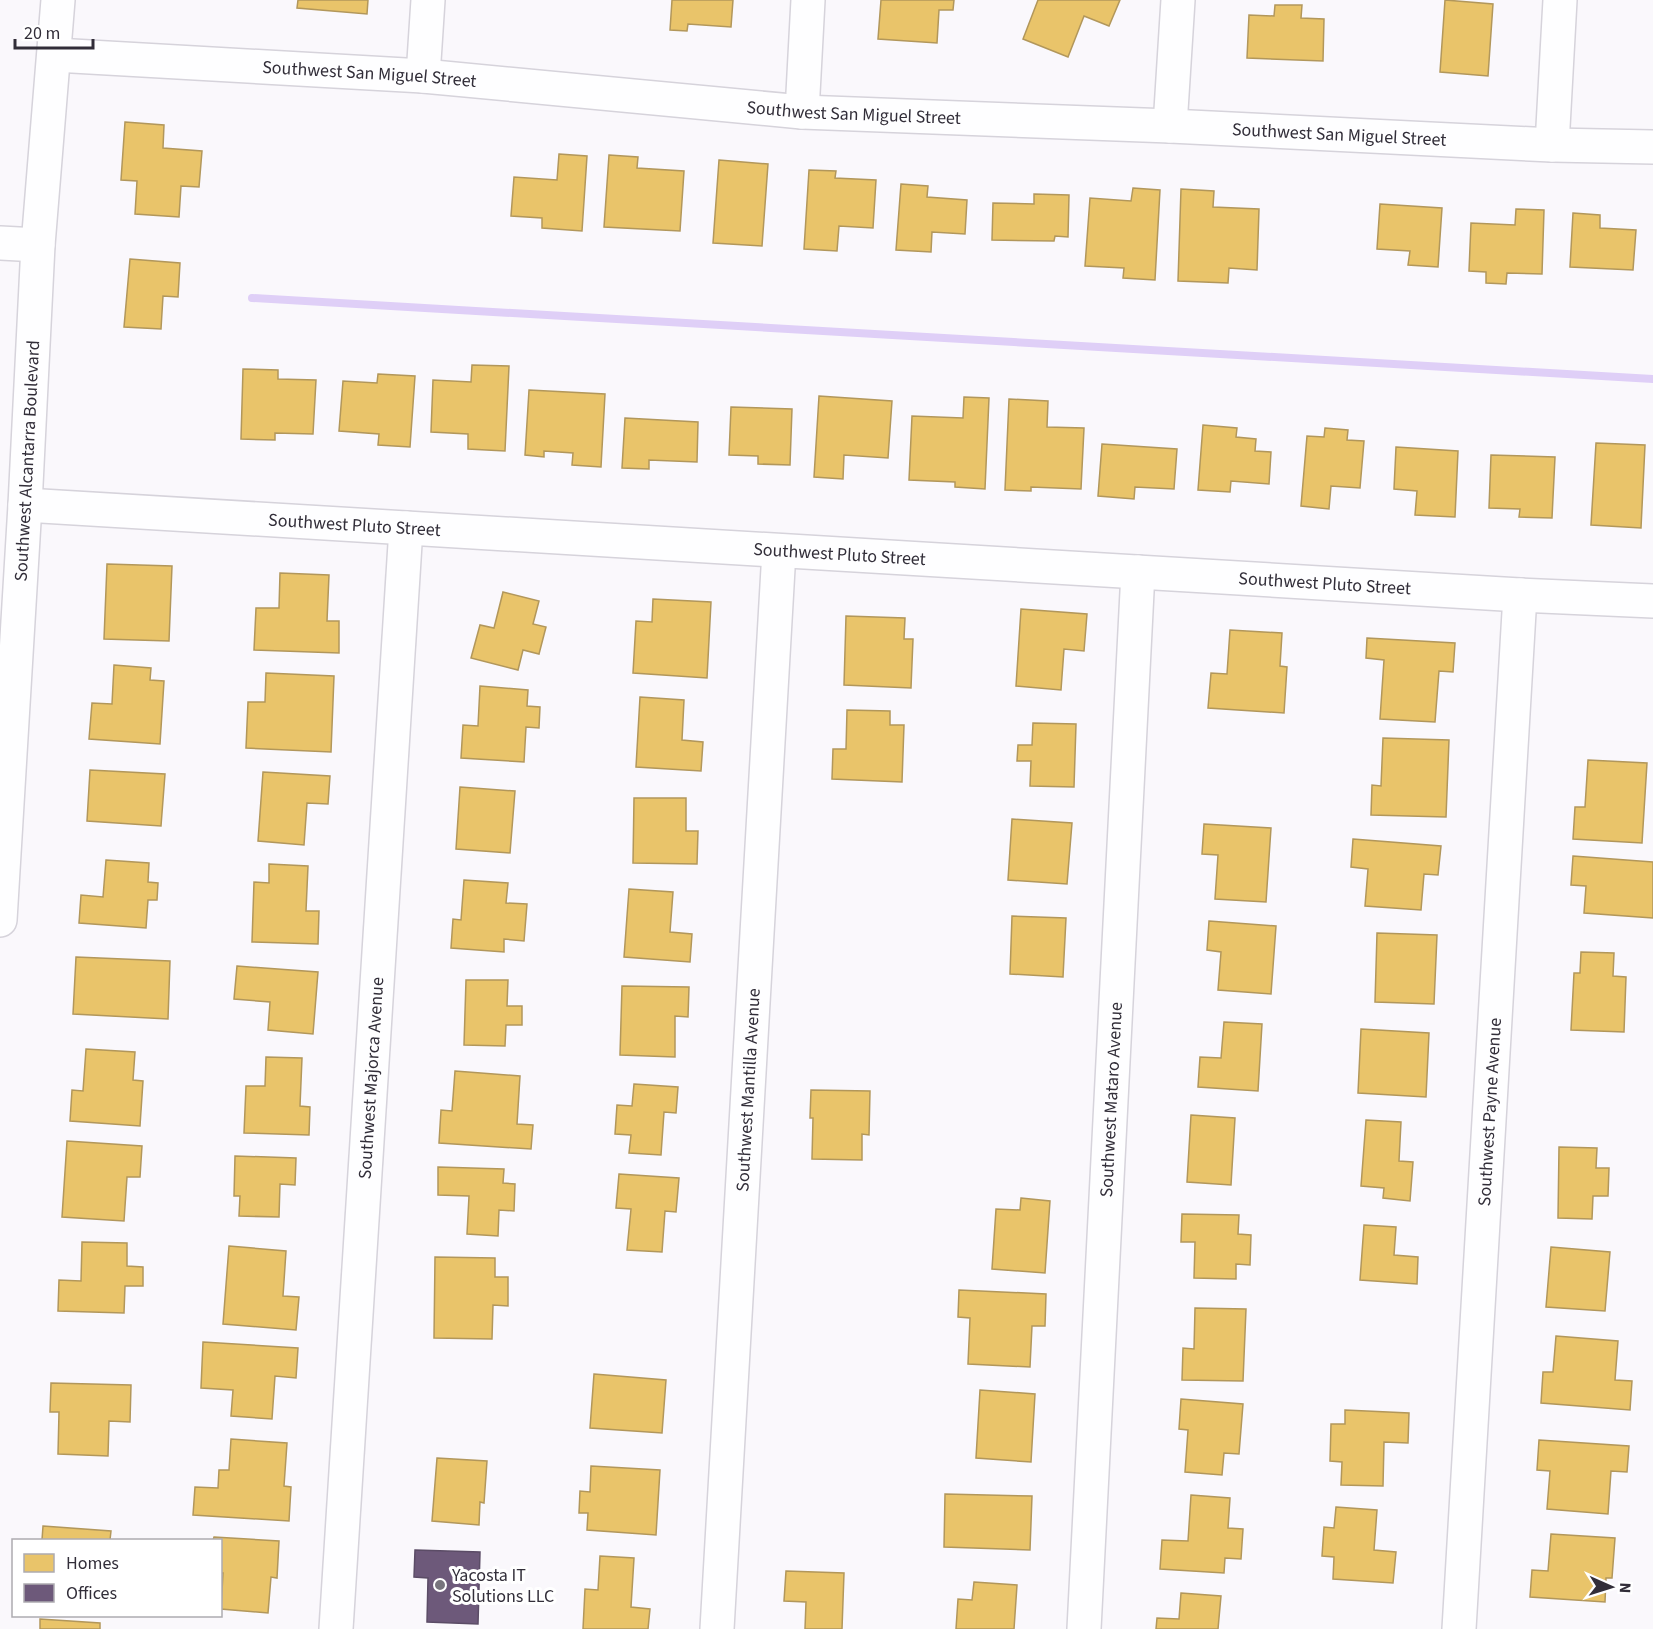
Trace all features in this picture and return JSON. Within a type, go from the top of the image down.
[{"type":"street","name":"Southwest Alcantarra Boulevard","points":[[0,920],[6,698],[25,505],[38,245],[58,0]]},
{"type":"street","points":[[423,76],[428,0]]},
{"type":"street","points":[[802,112],[808,0]]},
{"type":"street","points":[[1170,126],[1178,0]]},
{"type":"street","points":[[1552,145],[1560,0]]},
{"type":"street","name":"Southwest San Miguel Street","points":[[55,56],[423,76],[802,112],[1170,126],[1552,145],[1653,147]]},
{"type":"street","points":[[0,243],[38,245]]},
{"type":"street","name":"Southwest Pluto Street","points":[[25,505],[1520,595],[1653,601]]},
{"type":"street","name":"Southwest Majorca Avenue","points":[[336,1629],[406,528]]},
{"type":"street","name":"Southwest Mantilla Avenue","points":[[717,1629],[779,551]]},
{"type":"street","name":"Southwest Mataro Avenue","points":[[1084,1629],[1138,572]]},
{"type":"street","name":"Southwest Payne Avenue","points":[[1459,1629],[1520,595]]},
{"type":"building: Homes","points":[[298,0],[368,0],[367,14],[297,8]]},
{"type":"building: Homes","points":[[672,0],[733,0],[731,27],[688,24],[687,31],[670,30]]},
{"type":"building: Homes","points":[[881,0],[954,0],[953,10],[939,10],[937,43],[878,39]]},
{"type":"building: Homes","points":[[1038,0],[1120,0],[1109,26],[1084,16],[1068,57],[1023,39]]},
{"type":"building: Homes","points":[[1445,0],[1493,4],[1488,76],[1440,72]]},
{"type":"building: Homes","points":[[1275,5],[1302,5],[1301,18],[1324,19],[1323,61],[1247,58],[1249,15],[1274,16]]},
{"type":"building: Homes","points":[[125,122],[164,125],[163,148],[202,151],[199,187],[181,186],[179,217],[135,214],[137,181],[121,180]]},
{"type":"building: Homes","points":[[559,154],[587,156],[582,231],[542,228],[542,218],[511,216],[514,177],[557,180]]},
{"type":"building: Homes","points":[[609,155],[638,157],[637,168],[684,171],[680,231],[604,227]]},
{"type":"building: Homes","points":[[719,160],[768,164],[762,246],[713,243]]},
{"type":"building: Homes","points":[[809,170],[836,171],[835,178],[876,180],[873,228],[839,226],[837,251],[804,249]]},
{"type":"building: Homes","points":[[901,184],[928,186],[927,197],[967,200],[965,234],[932,232],[931,252],[896,250]]},
{"type":"building: Homes","points":[[1133,188],[1160,190],[1155,280],[1123,278],[1124,268],[1085,266],[1090,198],[1131,201]]},
{"type":"building: Homes","points":[[1181,189],[1214,191],[1213,207],[1259,209],[1257,270],[1229,268],[1228,283],[1178,281]]},
{"type":"building: Homes","points":[[1034,194],[1069,195],[1068,237],[1055,236],[1054,241],[992,240],[993,203],[1034,204]]},
{"type":"building: Homes","points":[[1380,204],[1442,208],[1438,267],[1408,265],[1410,251],[1377,249]]},
{"type":"building: Homes","points":[[1516,209],[1544,210],[1542,274],[1507,273],[1506,284],[1486,283],[1486,272],[1469,271],[1471,223],[1515,225]]},
{"type":"building: Homes","points":[[1573,213],[1600,215],[1600,228],[1636,230],[1633,270],[1570,267]]},
{"type":"building: Homes","points":[[130,259],[180,263],[178,297],[163,296],[161,329],[124,327]]},
{"type":"building: Homes","points":[[472,365],[509,366],[505,451],[468,449],[468,434],[431,432],[433,380],[471,382]]},
{"type":"building: Homes","points":[[243,369],[278,370],[278,379],[316,380],[313,434],[275,433],[275,440],[241,439]]},
{"type":"building: Homes","points":[[378,374],[415,376],[410,447],[378,445],[379,434],[339,431],[343,381],[377,383]]},
{"type":"building: Homes","points":[[529,390],[605,394],[601,467],[572,465],[573,453],[544,451],[544,457],[525,455]]},
{"type":"building: Homes","points":[[819,396],[892,401],[888,458],[844,455],[843,479],[814,477]]},
{"type":"building: Homes","points":[[964,397],[989,398],[985,489],[955,487],[955,482],[909,480],[912,416],[963,418]]},
{"type":"building: Homes","points":[[1009,399],[1048,401],[1047,427],[1084,428],[1081,489],[1031,487],[1031,491],[1005,490]]},
{"type":"building: Homes","points":[[731,407],[792,409],[790,465],[758,464],[758,456],[729,455]]},
{"type":"building: Homes","points":[[625,418],[698,422],[697,462],[649,460],[649,469],[622,468]]},
{"type":"building: Homes","points":[[1203,425],[1237,428],[1236,437],[1256,439],[1255,451],[1271,452],[1269,484],[1231,481],[1230,492],[1198,490]]},
{"type":"building: Homes","points":[[1325,428],[1348,430],[1347,440],[1364,441],[1360,488],[1331,486],[1329,509],[1301,506],[1307,436],[1324,437]]},
{"type":"building: Homes","points":[[1596,443],[1645,445],[1641,528],[1591,525]]},
{"type":"building: Homes","points":[[1102,444],[1177,449],[1174,489],[1135,487],[1134,499],[1098,496]]},
{"type":"building: Homes","points":[[1396,447],[1458,451],[1455,517],[1415,515],[1417,491],[1394,489]]},
{"type":"building: Homes","points":[[1491,455],[1555,457],[1552,518],[1519,517],[1520,509],[1489,508]]},
{"type":"building: Homes","points":[[107,564],[172,566],[169,641],[104,639]]},
{"type":"building: Homes","points":[[280,573],[329,575],[327,621],[339,621],[339,653],[254,650],[256,608],[279,608]]},
{"type":"building: Homes","points":[[503,592],[539,601],[533,624],[546,627],[539,654],[523,650],[518,670],[471,658],[480,625],[494,628]]},
{"type":"building: Homes","points":[[653,599],[711,602],[707,678],[633,673],[636,621],[652,622]]},
{"type":"building: Homes","points":[[1021,609],[1087,614],[1084,651],[1064,649],[1061,690],[1016,686]]},
{"type":"building: Homes","points":[[846,616],[905,618],[904,639],[913,639],[911,688],[844,685]]},
{"type":"building: Homes","points":[[1230,630],[1282,633],[1280,666],[1287,667],[1284,713],[1208,708],[1211,673],[1227,674]]},
{"type":"building: Homes","points":[[1367,638],[1455,643],[1453,672],[1439,671],[1435,722],[1380,719],[1384,660],[1366,658]]},
{"type":"building: Homes","points":[[114,665],[151,668],[150,680],[164,681],[160,744],[89,739],[92,703],[112,704]]},
{"type":"building: Homes","points":[[266,673],[334,676],[331,752],[246,748],[248,702],[265,702]]},
{"type":"building: Homes","points":[[480,686],[528,690],[527,706],[540,707],[539,728],[526,727],[524,762],[461,758],[463,725],[478,726]]},
{"type":"building: Homes","points":[[640,697],[684,700],[682,740],[703,742],[701,771],[636,767]]},
{"type":"building: Homes","points":[[847,710],[890,711],[890,725],[904,725],[902,782],[832,779],[833,749],[846,749]]},
{"type":"building: Homes","points":[[1033,723],[1076,724],[1074,787],[1030,786],[1031,761],[1017,761],[1018,745],[1032,745]]},
{"type":"building: Homes","points":[[1383,738],[1449,740],[1446,817],[1371,815],[1372,785],[1381,786]]},
{"type":"building: Homes","points":[[1588,760],[1647,763],[1642,843],[1573,839],[1575,807],[1585,807]]},
{"type":"building: Homes","points":[[90,770],[165,774],[161,826],[87,821]]},
{"type":"building: Homes","points":[[263,772],[330,776],[328,804],[307,803],[304,845],[258,841]]},
{"type":"building: Homes","points":[[460,787],[515,791],[510,853],[456,849]]},
{"type":"building: Homes","points":[[634,798],[686,798],[686,831],[698,831],[697,864],[633,863]]},
{"type":"building: Homes","points":[[1012,819],[1072,823],[1067,884],[1008,880]]},
{"type":"building: Homes","points":[[1204,824],[1271,828],[1266,902],[1215,899],[1218,855],[1202,854]]},
{"type":"building: Homes","points":[[1353,839],[1441,846],[1438,875],[1424,874],[1421,910],[1365,906],[1368,869],[1351,867]]},
{"type":"building: Homes","points":[[1573,856],[1653,862],[1653,918],[1584,913],[1586,886],[1571,885]]},
{"type":"building: Homes","points":[[106,860],[149,863],[148,882],[158,883],[157,900],[148,900],[146,928],[79,923],[81,895],[103,897]]},
{"type":"building: Homes","points":[[269,864],[308,866],[306,911],[319,911],[318,944],[252,942],[254,882],[269,883]]},
{"type":"building: Homes","points":[[464,880],[508,883],[506,903],[527,904],[524,941],[504,939],[504,952],[451,948],[453,919],[461,920]]},
{"type":"building: Homes","points":[[629,889],[673,892],[670,932],[692,934],[690,962],[624,957]]},
{"type":"building: Homes","points":[[1012,916],[1066,918],[1063,977],[1010,974]]},
{"type":"building: Homes","points":[[1209,921],[1276,926],[1271,994],[1218,990],[1221,952],[1207,950]]},
{"type":"building: Homes","points":[[1377,933],[1437,935],[1434,1004],[1375,1002]]},
{"type":"building: Homes","points":[[1581,952],[1614,953],[1613,976],[1626,977],[1624,1032],[1571,1030],[1574,973],[1580,973]]},
{"type":"building: Homes","points":[[76,957],[170,961],[168,1019],[73,1014]]},
{"type":"building: Homes","points":[[237,966],[318,972],[313,1034],[268,1030],[270,1002],[234,999]]},
{"type":"building: Homes","points":[[466,980],[508,980],[507,1006],[522,1006],[522,1025],[506,1025],[505,1046],[464,1045]]},
{"type":"building: Homes","points":[[622,986],[689,987],[688,1017],[675,1016],[675,1057],[620,1055]]},
{"type":"building: Homes","points":[[1224,1022],[1262,1024],[1258,1091],[1198,1087],[1200,1057],[1221,1058]]},
{"type":"building: Homes","points":[[1361,1029],[1429,1033],[1426,1097],[1358,1093]]},
{"type":"building: Homes","points":[[86,1049],[135,1052],[133,1080],[143,1081],[140,1126],[70,1121],[72,1090],[83,1091]]},
{"type":"building: Homes","points":[[266,1057],[302,1058],[300,1106],[310,1107],[309,1135],[244,1133],[246,1086],[265,1086]]},
{"type":"building: Homes","points":[[455,1071],[520,1076],[517,1124],[533,1125],[531,1149],[439,1143],[441,1110],[452,1111]]},
{"type":"building: Homes","points":[[634,1084],[678,1087],[676,1113],[664,1112],[661,1155],[629,1153],[631,1135],[615,1134],[617,1105],[632,1106]]},
{"type":"building: Homes","points":[[811,1090],[870,1091],[869,1135],[862,1134],[862,1160],[812,1159]]},
{"type":"building: Homes","points":[[1191,1115],[1235,1118],[1231,1185],[1187,1182]]},
{"type":"building: Homes","points":[[1366,1120],[1401,1122],[1399,1161],[1413,1162],[1410,1201],[1383,1198],[1384,1188],[1361,1186]]},
{"type":"building: Homes","points":[[67,1141],[142,1146],[140,1177],[127,1177],[124,1221],[62,1217]]},
{"type":"building: Homes","points":[[1559,1147],[1597,1148],[1596,1168],[1609,1168],[1608,1196],[1593,1196],[1592,1219],[1558,1218]]},
{"type":"building: Homes","points":[[235,1156],[296,1158],[295,1185],[280,1184],[279,1217],[239,1216],[240,1196],[234,1196]]},
{"type":"building: Homes","points":[[438,1167],[504,1169],[503,1183],[515,1184],[514,1211],[499,1210],[498,1236],[467,1234],[469,1196],[438,1195]]},
{"type":"building: Homes","points":[[619,1174],[679,1178],[676,1212],[665,1211],[662,1252],[627,1250],[631,1209],[616,1208]]},
{"type":"building: Homes","points":[[1021,1198],[1050,1201],[1045,1273],[992,1269],[996,1209],[1020,1210]]},
{"type":"building: Homes","points":[[1182,1214],[1239,1215],[1238,1234],[1251,1235],[1250,1265],[1236,1264],[1236,1279],[1194,1278],[1195,1242],[1181,1242]]},
{"type":"building: Homes","points":[[1364,1225],[1396,1227],[1394,1255],[1418,1257],[1417,1284],[1360,1280]]},
{"type":"building: Homes","points":[[82,1242],[127,1243],[127,1266],[143,1267],[143,1286],[125,1286],[124,1313],[58,1311],[59,1280],[81,1281]]},
{"type":"building: Homes","points":[[229,1246],[286,1251],[283,1296],[299,1297],[296,1330],[223,1324]]},
{"type":"building: Homes","points":[[1551,1247],[1610,1252],[1605,1311],[1546,1307]]},
{"type":"building: Homes","points":[[435,1257],[495,1258],[495,1277],[508,1277],[508,1306],[493,1305],[492,1339],[434,1338]]},
{"type":"building: Homes","points":[[959,1290],[1046,1294],[1045,1326],[1032,1326],[1030,1367],[968,1364],[970,1318],[958,1317]]},
{"type":"building: Homes","points":[[1195,1308],[1246,1309],[1243,1381],[1182,1380],[1183,1348],[1194,1349]]},
{"type":"building: Homes","points":[[1556,1336],[1618,1341],[1615,1380],[1632,1381],[1630,1410],[1541,1403],[1543,1372],[1553,1372]]},
{"type":"building: Homes","points":[[203,1342],[298,1348],[296,1378],[275,1376],[272,1419],[231,1416],[233,1390],[201,1388]]},
{"type":"building: Homes","points":[[594,1374],[666,1380],[662,1433],[590,1428]]},
{"type":"building: Homes","points":[[51,1383],[131,1385],[130,1422],[109,1421],[108,1456],[58,1454],[59,1412],[50,1412]]},
{"type":"building: Homes","points":[[980,1390],[1035,1394],[1031,1462],[976,1458]]},
{"type":"building: Homes","points":[[1181,1399],[1243,1404],[1239,1454],[1224,1453],[1222,1475],[1185,1472],[1188,1430],[1179,1429]]},
{"type":"building: Homes","points":[[1345,1410],[1409,1413],[1408,1443],[1384,1442],[1383,1486],[1341,1485],[1342,1462],[1330,1461],[1331,1424],[1345,1424]]},
{"type":"building: Homes","points":[[231,1439],[287,1443],[284,1486],[291,1487],[289,1521],[193,1515],[195,1487],[218,1488],[219,1470],[229,1470]]},
{"type":"building: Homes","points":[[1539,1440],[1629,1446],[1627,1472],[1611,1471],[1608,1514],[1547,1509],[1550,1471],[1537,1470]]},
{"type":"building: Homes","points":[[437,1458],[487,1461],[484,1503],[480,1502],[479,1525],[432,1521]]},
{"type":"building: Homes","points":[[591,1466],[660,1470],[656,1535],[587,1530],[588,1513],[579,1513],[580,1491],[590,1492]]},
{"type":"building: Homes","points":[[945,1494],[1032,1496],[1030,1550],[944,1547]]},
{"type":"building: Homes","points":[[1191,1495],[1230,1498],[1228,1528],[1243,1529],[1241,1559],[1225,1558],[1224,1573],[1160,1569],[1162,1540],[1188,1541]]},
{"type":"building: Homes","points":[[1336,1507],[1377,1510],[1374,1550],[1396,1552],[1393,1583],[1333,1579],[1334,1557],[1322,1556],[1324,1527],[1334,1528]]},
{"type":"building: Homes","points":[[43,1526],[111,1531],[110,1539],[42,1539]]},
{"type":"building: Homes","points":[[1551,1534],[1615,1538],[1612,1578],[1606,1578],[1605,1602],[1530,1597],[1532,1570],[1548,1571]]},
{"type":"building: Homes","points":[[214,1537],[279,1541],[277,1578],[271,1577],[268,1613],[222,1609],[222,1539],[213,1539]]},
{"type":"building: Homes","points":[[600,1556],[634,1558],[631,1607],[650,1609],[648,1629],[583,1629],[585,1589],[598,1590]]},
{"type":"building: Homes","points":[[786,1571],[844,1573],[842,1629],[805,1629],[806,1602],[784,1601]]},
{"type":"building: Homes","points":[[974,1582],[1017,1585],[1014,1629],[956,1629],[958,1599],[972,1600]]},
{"type":"building: Homes","points":[[1181,1593],[1221,1596],[1218,1629],[1156,1629],[1157,1618],[1179,1619]]},
{"type":"building: Homes","points":[[40,1619],[100,1623],[100,1629],[40,1629]]},
{"type":"building: Offices","points":[[415,1550],[480,1552],[478,1624],[427,1622],[428,1578],[414,1577]]},
{"type":"waterway","points":[[252,298],[1653,379]]},
{"type":"place","name":"Yacosta IT Solutions LLC","points":[[440,1585]]}]
